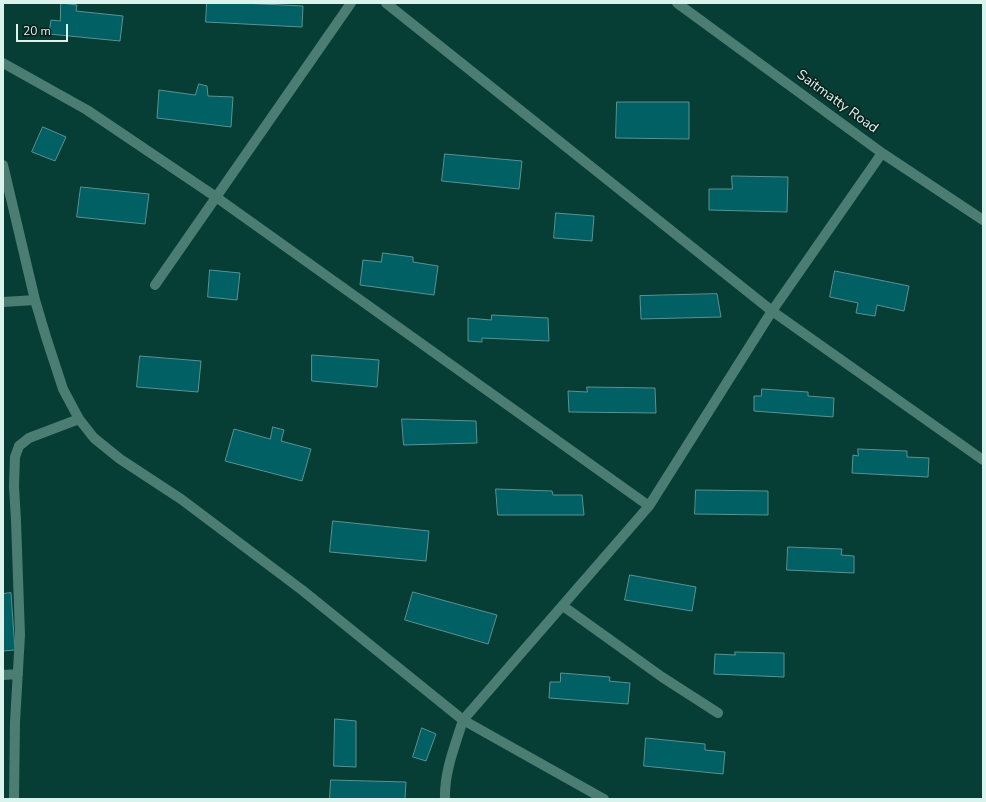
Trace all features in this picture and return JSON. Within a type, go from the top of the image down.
[{"type":"street","points":[[386,3],[772,311],[983,460]]},
{"type":"street","name":"Saitmatty Road","points":[[677,3],[882,152],[983,220]]},
{"type":"street","points":[[155,285],[346,5]]},
{"type":"street","points":[[3,64],[87,110],[216,197],[649,506]]},
{"type":"street","points":[[444,799],[444,787],[451,757],[463,720],[649,506],[772,311],[882,152]]},
{"type":"street","points":[[3,165],[35,300],[64,390],[79,418],[94,438],[120,459],[181,499],[296,585],[463,720],[519,750],[604,799]]},
{"type":"street","points":[[3,302],[35,300]]},
{"type":"street","points":[[14,799],[15,722],[20,635],[14,486],[15,457],[19,446],[29,438],[79,418]]},
{"type":"street","points":[[562,606],[718,713]]},
{"type":"street","points":[[3,675],[18,674]]},
{"type":"building","points":[[61,3],[77,5],[76,11],[123,16],[120,41],[49,34],[51,20],[60,21]]},
{"type":"building","points":[[207,3],[303,6],[302,27],[206,22]]},
{"type":"building","points":[[199,84],[207,86],[208,96],[233,97],[231,127],[157,118],[159,90],[195,95]]},
{"type":"building","points":[[617,102],[689,102],[689,139],[616,138]]},
{"type":"building","points":[[43,127],[66,137],[55,161],[32,152]]},
{"type":"building","points":[[445,154],[522,161],[519,189],[442,181]]},
{"type":"building","points":[[732,176],[788,177],[787,212],[709,210],[709,189],[732,189]]},
{"type":"building","points":[[81,187],[149,194],[145,224],[77,217]]},
{"type":"building","points":[[556,213],[594,216],[592,241],[554,238]]},
{"type":"building","points":[[383,253],[413,257],[413,262],[438,266],[434,295],[360,285],[363,260],[381,262]]},
{"type":"building","points":[[210,270],[240,273],[237,300],[208,297]]},
{"type":"building","points":[[835,271],[909,286],[904,311],[877,305],[875,316],[856,313],[858,303],[830,297]]},
{"type":"building","points":[[717,294],[721,317],[641,319],[640,296]]},
{"type":"building","points":[[492,315],[548,318],[549,341],[482,338],[482,342],[468,341],[468,318],[491,320]]},
{"type":"building","points":[[312,355],[379,360],[377,387],[312,381]]},
{"type":"building","points":[[140,356],[201,361],[198,392],[137,387]]},
{"type":"building","points":[[587,387],[655,388],[656,413],[569,412],[568,391],[587,392]]},
{"type":"building","points":[[762,389],[808,392],[808,396],[834,398],[833,417],[754,411],[754,396],[761,396]]},
{"type":"building","points":[[402,419],[476,421],[477,443],[404,445]]},
{"type":"building","points":[[273,427],[284,430],[281,441],[311,449],[302,481],[225,461],[234,429],[270,439]]},
{"type":"building","points":[[858,449],[907,451],[907,457],[929,458],[928,477],[852,473],[853,455],[858,456]]},
{"type":"building","points":[[496,489],[552,491],[553,495],[582,495],[584,515],[498,515]]},
{"type":"building","points":[[696,490],[768,491],[768,515],[695,514]]},
{"type":"building","points":[[333,521],[429,531],[426,561],[330,552]]},
{"type":"building","points":[[788,547],[842,549],[841,555],[854,556],[854,573],[787,570]]},
{"type":"building","points":[[630,575],[696,587],[692,611],[625,600]]},
{"type":"building","points":[[413,592],[497,615],[488,644],[405,620]]},
{"type":"building","points":[[11,593],[15,650],[3,651],[3,594]]},
{"type":"building","points":[[735,652],[784,653],[784,677],[714,674],[715,654],[735,655]]},
{"type":"building","points":[[561,673],[610,677],[609,681],[630,683],[628,704],[549,698],[550,682],[560,682]]},
{"type":"building","points":[[335,719],[356,721],[356,767],[334,766]]},
{"type":"building","points":[[422,728],[436,734],[426,761],[413,757]]},
{"type":"building","points":[[646,738],[705,744],[705,750],[725,752],[723,774],[644,766]]},
{"type":"building","points":[[331,780],[406,782],[405,799],[330,799]]}]
